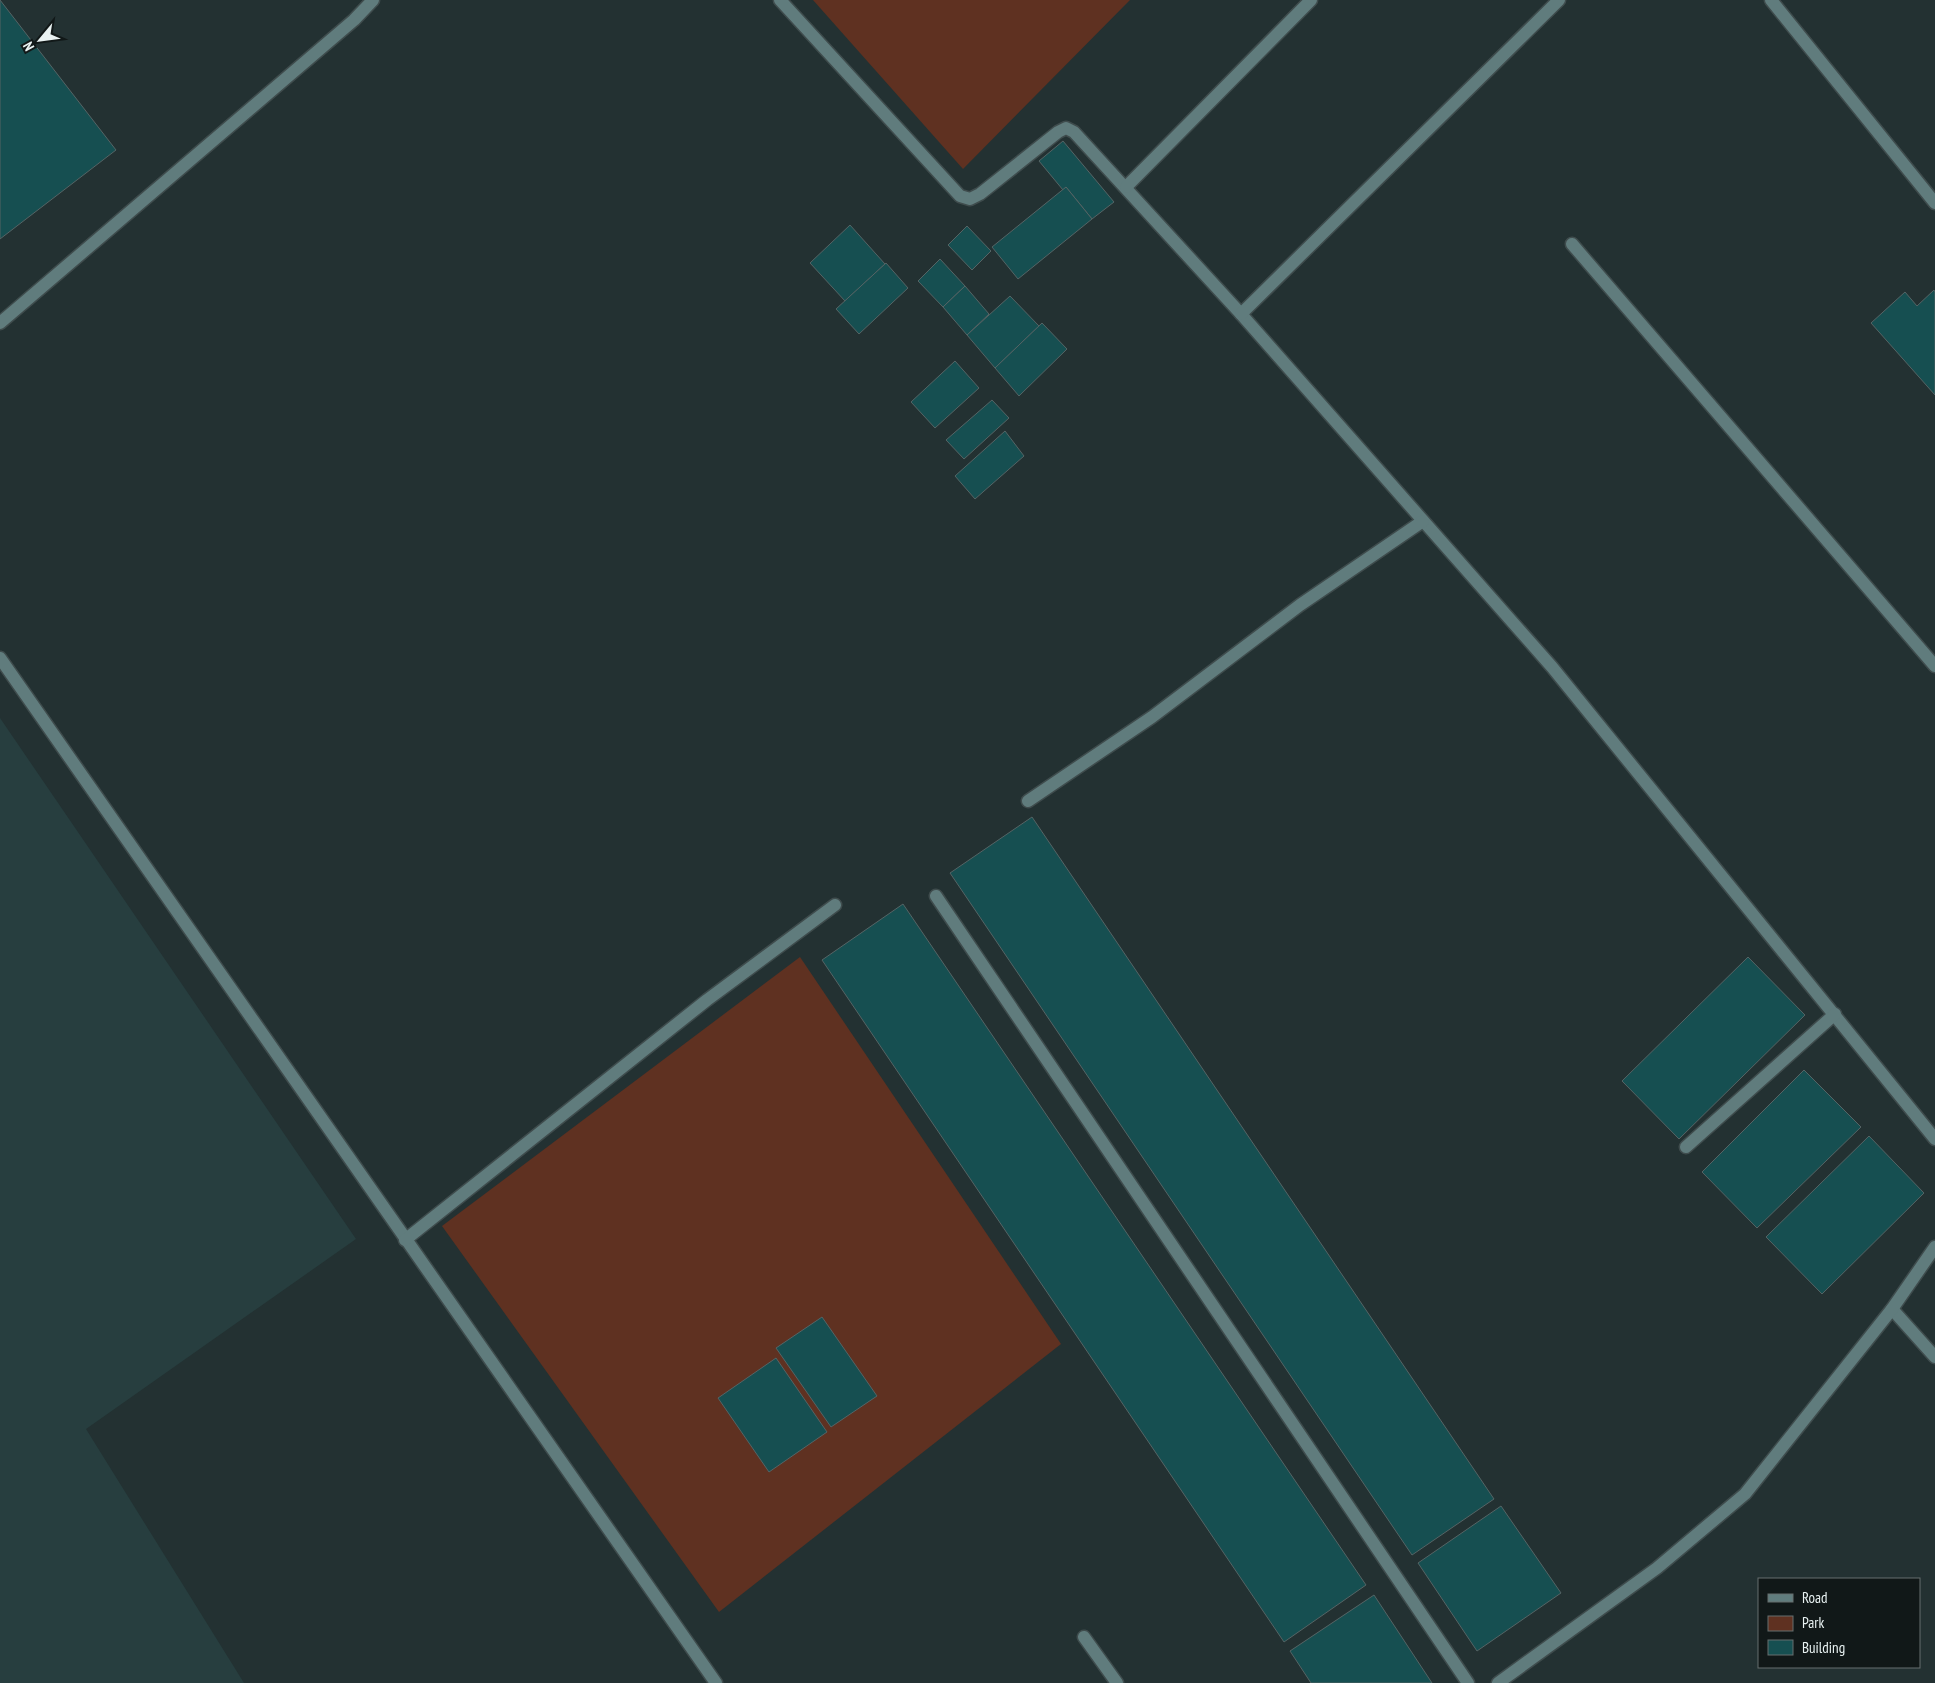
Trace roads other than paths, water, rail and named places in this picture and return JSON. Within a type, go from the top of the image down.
[{"type":"street","points":[[0,323],[354,20],[373,0]]},
{"type":"street","points":[[780,0],[960,196],[970,199],[980,194],[1058,132],[1066,128],[1074,132],[1242,314],[1552,667],[1935,1139]]},
{"type":"street","points":[[1126,187],[1311,0]]},
{"type":"street","points":[[1242,314],[1559,0]]},
{"type":"street","points":[[1771,0],[1935,203]]},
{"type":"street","points":[[1572,244],[1935,666]]},
{"type":"street","points":[[1028,801],[1152,717],[1300,605],[1423,521]]},
{"type":"street","points":[[0,658],[716,1683]]},
{"type":"street","points":[[936,896],[1468,1683]]},
{"type":"street","points":[[405,1240],[707,1000],[835,905]]},
{"type":"street","points":[[1686,1146],[1835,1014]]},
{"type":"street","points":[[1498,1683],[1657,1568],[1745,1494],[1892,1309],[1935,1247]]},
{"type":"street","points":[[1892,1309],[1935,1357]]},
{"type":"street","points":[[1084,1637],[1117,1683]]}]
